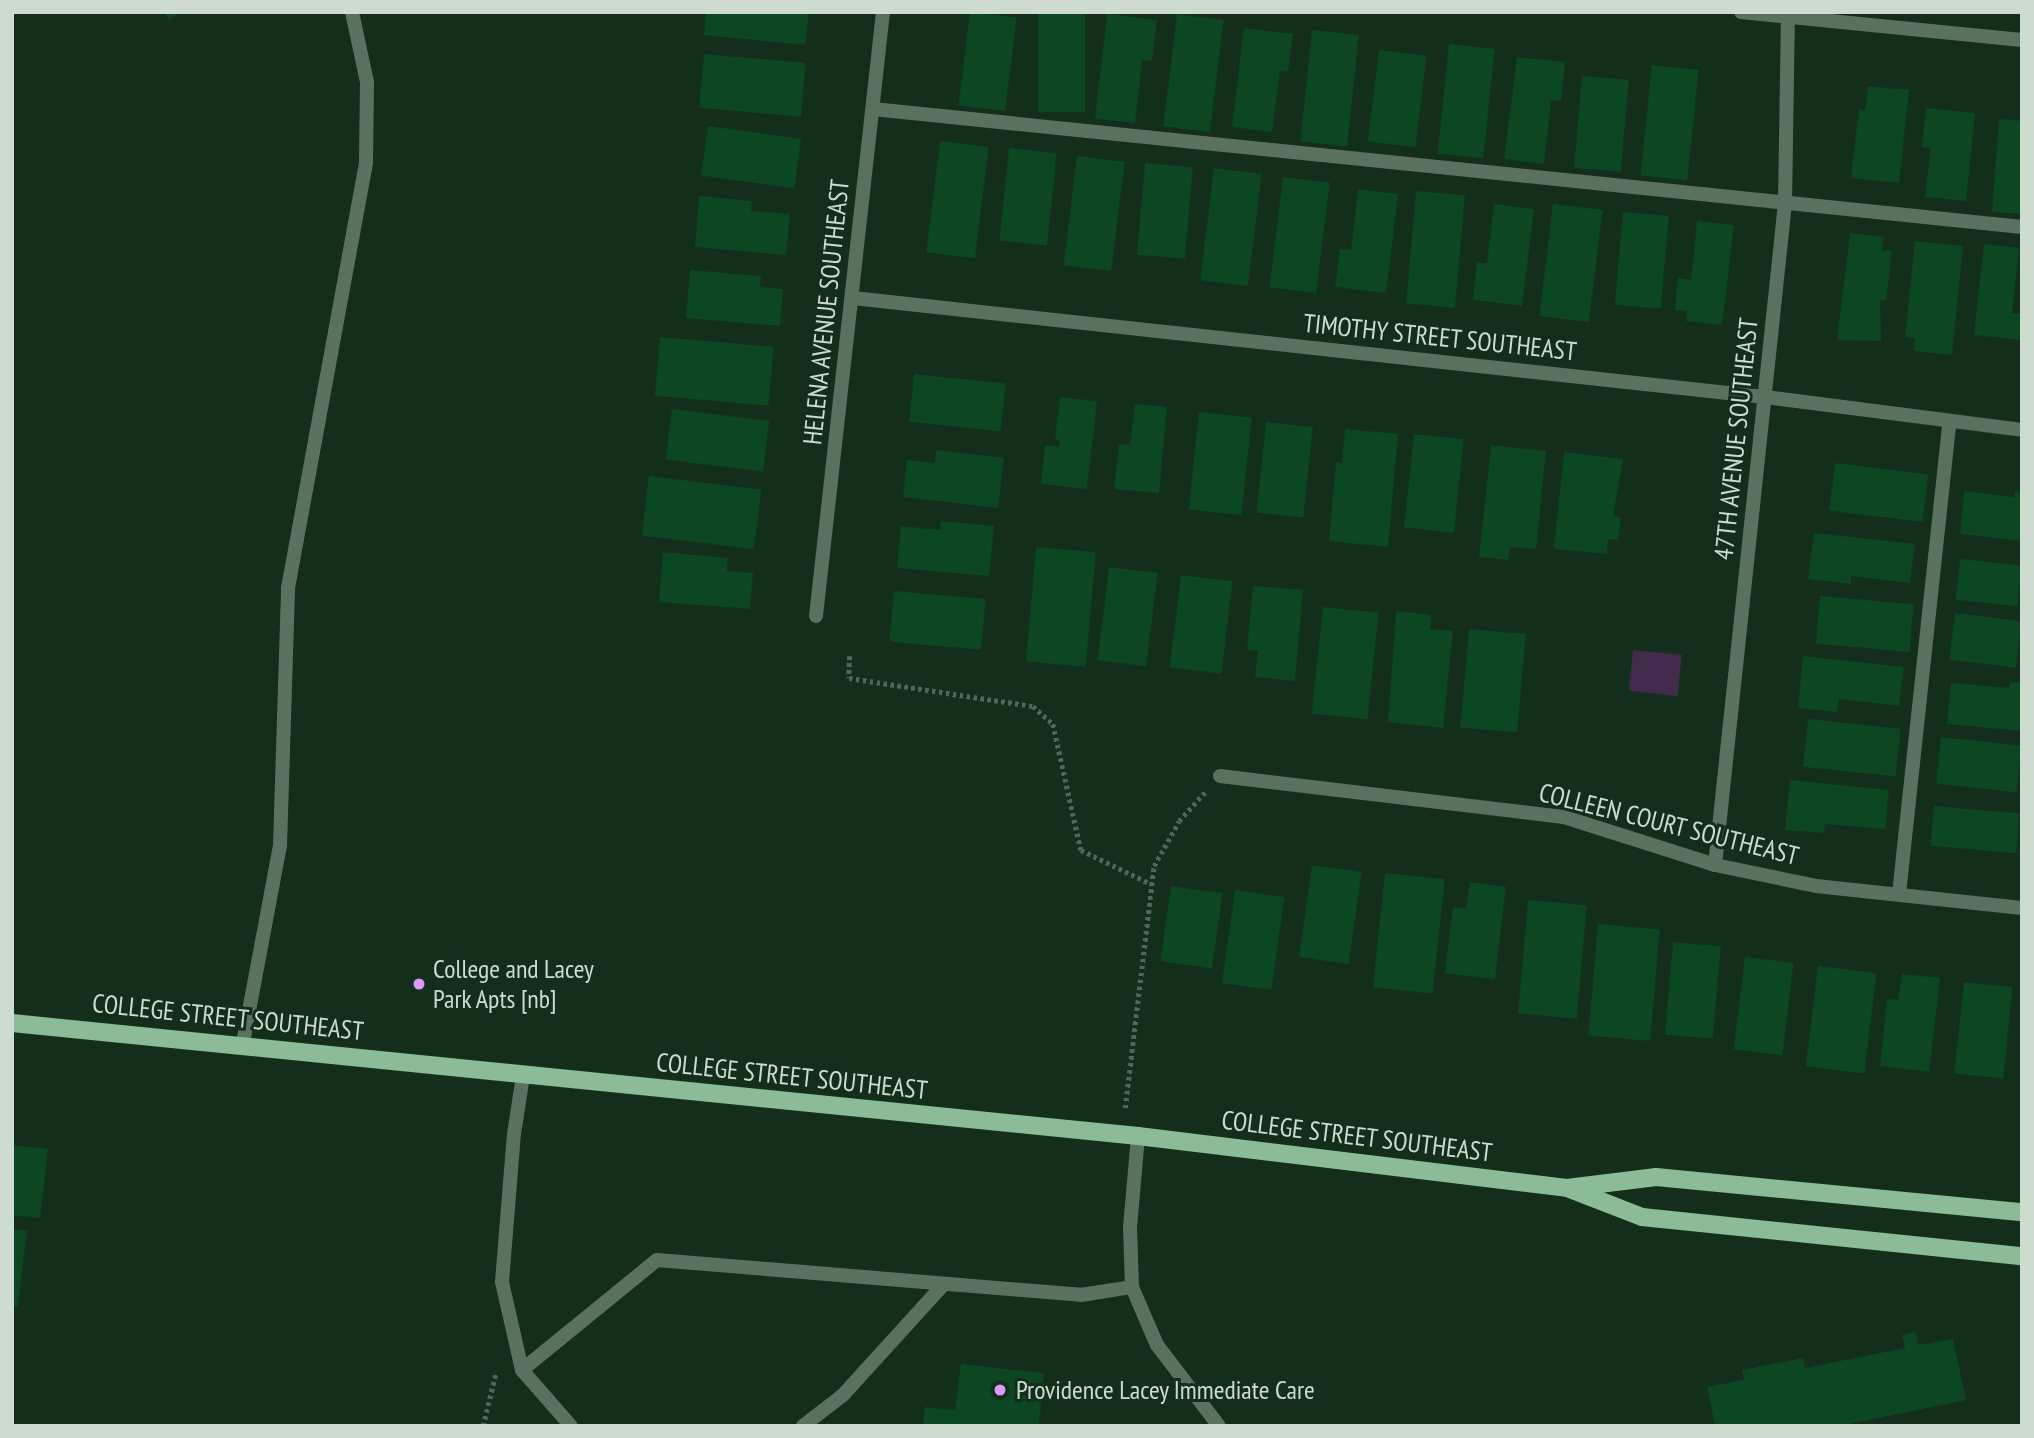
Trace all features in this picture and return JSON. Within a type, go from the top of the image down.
[{"type":"main road","name":"COLLEGE STREET SOUTHEAST","points":[[12,1023],[243,1043],[523,1076],[1130,1135],[1566,1188],[1656,1177],[2022,1212]]},
{"type":"main road","name":"COLLEGE STREET SOUTHEAST","points":[[1566,1188],[1642,1217],[2022,1256]]},
{"type":"street","points":[[243,1043],[280,846],[288,588],[366,162],[367,82],[352,12]]},
{"type":"street","name":"HELENA AVENUE SOUTHEAST","points":[[816,617],[883,12]]},
{"type":"street","points":[[1741,12],[2022,40]]},
{"type":"street","name":"47TH AVENUE SOUTHEAST","points":[[1715,865],[1785,203],[1788,18]]},
{"type":"street","points":[[873,109],[2022,227]]},
{"type":"street","name":"TIMOTHY STREET SOUTHEAST","points":[[853,298],[1765,397],[1949,423],[2022,430]]},
{"type":"street","points":[[1899,894],[1949,423]]},
{"type":"street","name":"COLLEEN COURT SOUTHEAST","points":[[1220,776],[1564,817],[1715,865],[1816,886],[2022,908]]},
{"type":"street","points":[[523,1076],[514,1134],[502,1282],[523,1370],[570,1426]]},
{"type":"street","points":[[1130,1135],[1132,1287],[1157,1345],[1219,1426]]},
{"type":"street","points":[[523,1370],[657,1260],[1081,1295],[1132,1287]]},
{"type":"street","points":[[803,1426],[843,1395],[944,1284]]},
{"type":"path","points":[[850,656],[849,678],[1033,706],[1053,724],[1081,850],[1151,884]]},
{"type":"path","points":[[1130,1135],[1154,866],[1179,821],[1220,776]]},
{"type":"shaded area","points":[[1633,650],[1682,655],[1677,696],[1629,691]]},
{"type":"building","points":[[164,12],[181,12],[169,20]]},
{"type":"building","points":[[706,12],[809,12],[805,45],[704,35]]},
{"type":"building","points":[[970,12],[1017,18],[1005,111],[959,105]]},
{"type":"building","points":[[1038,12],[1085,12],[1085,112],[1038,112]]},
{"type":"building","points":[[1107,14],[1157,20],[1152,61],[1142,60],[1135,123],[1095,119]]},
{"type":"building","points":[[1177,14],[1224,20],[1210,132],[1163,126]]},
{"type":"building","points":[[1244,28],[1293,34],[1288,72],[1280,71],[1272,132],[1232,127]]},
{"type":"building","points":[[1312,30],[1359,35],[1347,146],[1300,141]]},
{"type":"building","points":[[1449,44],[1495,49],[1483,158],[1438,153]]},
{"type":"building","points":[[1379,50],[1427,56],[1415,147],[1368,141]]},
{"type":"building","points":[[704,54],[806,63],[801,117],[699,108]]},
{"type":"building","points":[[1517,57],[1565,62],[1561,101],[1551,100],[1544,164],[1504,159]]},
{"type":"building","points":[[1652,65],[1699,70],[1687,180],[1640,175]]},
{"type":"building","points":[[1582,76],[1629,80],[1621,172],[1574,168]]},
{"type":"building","points":[[1868,86],[1909,90],[1899,183],[1851,178],[1859,109],[1865,110]]},
{"type":"building","points":[[1926,108],[1975,113],[1966,201],[1925,197],[1931,148],[1922,147]]},
{"type":"building","points":[[1999,119],[2022,121],[2022,214],[1992,212]]},
{"type":"building","points":[[708,126],[801,139],[794,189],[701,176]]},
{"type":"building","points":[[940,141],[989,147],[975,258],[926,252]]},
{"type":"building","points":[[1009,148],[1057,153],[1047,246],[999,240]]},
{"type":"building","points":[[1077,156],[1125,162],[1111,271],[1064,265]]},
{"type":"building","points":[[1145,163],[1193,167],[1185,259],[1137,255]]},
{"type":"building","points":[[1214,168],[1262,174],[1248,286],[1200,280]]},
{"type":"building","points":[[1283,177],[1330,183],[1316,293],[1269,287]]},
{"type":"building","points":[[1358,189],[1398,194],[1386,293],[1335,287],[1340,249],[1351,250]]},
{"type":"building","points":[[1416,191],[1465,195],[1455,308],[1406,304]]},
{"type":"building","points":[[699,196],[752,201],[751,211],[790,214],[786,255],[695,247]]},
{"type":"building","points":[[1494,204],[1534,209],[1522,306],[1473,300],[1477,262],[1487,263]]},
{"type":"building","points":[[1553,204],[1603,210],[1589,322],[1539,316]]},
{"type":"building","points":[[1623,212],[1669,216],[1661,309],[1615,305]]},
{"type":"building","points":[[1697,221],[1734,225],[1722,325],[1686,321],[1687,311],[1675,310],[1678,278],[1691,280]]},
{"type":"building","points":[[1850,233],[1884,237],[1882,250],[1892,251],[1886,300],[1880,300],[1881,341],[1837,340]]},
{"type":"building","points":[[1915,241],[1963,246],[1952,355],[1914,351],[1915,338],[1905,337]]},
{"type":"building","points":[[1984,244],[2019,248],[2012,313],[2022,314],[2020,340],[1974,335]]},
{"type":"building","points":[[690,270],[761,276],[760,287],[783,289],[780,326],[686,318]]},
{"type":"building","points":[[660,337],[774,347],[768,406],[655,396]]},
{"type":"building","points":[[914,374],[1005,384],[1000,431],[909,422]]},
{"type":"building","points":[[1060,397],[1097,401],[1087,489],[1041,484],[1045,445],[1059,447],[1060,440],[1055,439]]},
{"type":"building","points":[[1135,404],[1167,407],[1159,493],[1114,489],[1119,444],[1130,445]]},
{"type":"building","points":[[672,409],[769,421],[763,472],[666,460]]},
{"type":"building","points":[[1199,412],[1252,418],[1241,515],[1189,509]]},
{"type":"building","points":[[1266,422],[1313,427],[1303,517],[1256,513]]},
{"type":"building","points":[[1345,429],[1398,434],[1388,547],[1329,541],[1336,462],[1342,463]]},
{"type":"building","points":[[1414,434],[1464,439],[1454,533],[1404,527]]},
{"type":"building","points":[[1491,445],[1546,451],[1536,549],[1510,547],[1508,560],[1479,557]]},
{"type":"building","points":[[936,450],[1004,458],[998,508],[903,497],[907,460],[935,463]]},
{"type":"building","points":[[1564,452],[1623,459],[1613,516],[1621,517],[1618,540],[1608,539],[1607,554],[1554,549]]},
{"type":"building","points":[[1835,463],[1928,474],[1922,522],[1829,511]]},
{"type":"building","points":[[649,476],[761,490],[754,549],[642,536]]},
{"type":"building","points":[[1964,491],[2014,497],[2015,491],[2022,492],[2022,541],[1960,534]]},
{"type":"building","points":[[941,521],[994,526],[989,576],[897,568],[901,526],[940,530]]},
{"type":"building","points":[[1814,533],[1915,544],[1910,583],[1851,576],[1851,584],[1808,579]]},
{"type":"building","points":[[1036,547],[1096,552],[1086,667],[1026,662]]},
{"type":"building","points":[[663,552],[728,558],[727,571],[753,573],[750,609],[659,602]]},
{"type":"building","points":[[1960,559],[2022,565],[2017,606],[1956,600]]},
{"type":"building","points":[[1109,567],[1158,573],[1146,666],[1098,660]]},
{"type":"building","points":[[1181,575],[1233,581],[1221,674],[1170,667]]},
{"type":"building","points":[[1253,586],[1303,590],[1295,681],[1255,677],[1258,651],[1247,650]]},
{"type":"building","points":[[894,591],[986,599],[981,650],[890,642]]},
{"type":"building","points":[[1820,596],[1914,604],[1909,652],[1816,644]]},
{"type":"building","points":[[1323,607],[1379,613],[1368,719],[1312,713]]},
{"type":"building","points":[[1396,611],[1431,615],[1430,629],[1453,631],[1443,728],[1388,722]]},
{"type":"building","points":[[1955,613],[2022,621],[2016,668],[1949,660]]},
{"type":"building","points":[[1469,629],[1526,634],[1517,733],[1460,728]]},
{"type":"building","points":[[1803,656],[1904,667],[1899,706],[1839,699],[1837,712],[1798,708]]},
{"type":"building","points":[[2010,682],[2022,683],[2022,731],[1947,724],[1951,683],[2010,688]]},
{"type":"building","points":[[1808,719],[1900,729],[1895,776],[1803,767]]},
{"type":"building","points":[[1941,737],[2022,745],[2017,792],[1936,784]]},
{"type":"building","points":[[1790,780],[1889,790],[1885,829],[1825,824],[1824,833],[1785,830]]},
{"type":"building","points":[[1934,806],[2020,813],[2016,853],[1931,846]]},
{"type":"building","points":[[1312,865],[1362,872],[1349,964],[1299,957]]},
{"type":"building","points":[[1385,873],[1445,879],[1433,994],[1373,987]]},
{"type":"building","points":[[1470,882],[1506,887],[1495,979],[1445,973],[1453,907],[1466,909]]},
{"type":"building","points":[[1171,886],[1222,893],[1212,968],[1160,961]]},
{"type":"building","points":[[1235,890],[1285,897],[1271,990],[1222,983]]},
{"type":"building","points":[[1528,900],[1587,905],[1577,1019],[1518,1014]]},
{"type":"building","points":[[1598,924],[1660,929],[1650,1041],[1588,1036]]},
{"type":"building","points":[[1673,942],[1721,946],[1713,1039],[1665,1035]]},
{"type":"building","points":[[1745,957],[1794,963],[1782,1055],[1734,1049]]},
{"type":"building","points":[[1818,966],[1877,973],[1864,1073],[1806,1066]]},
{"type":"building","points":[[1902,974],[1940,978],[1929,1072],[1880,1066],[1887,999],[1898,1000]]},
{"type":"building","points":[[1964,982],[2013,987],[2003,1079],[1954,1073]]},
{"type":"building","points":[[12,1145],[48,1149],[40,1218],[12,1215]]},
{"type":"building","points":[[12,1229],[27,1231],[18,1307],[12,1306]]},
{"type":"building","points":[[1916,1332],[1918,1345],[1953,1339],[1966,1400],[1840,1426],[1715,1426],[1707,1387],[1744,1380],[1742,1370],[1803,1358],[1805,1368],[1905,1348],[1902,1335]]},
{"type":"building","name":"Providence Lacey Immediate Care","points":[[961,1364],[1044,1373],[1039,1426],[923,1426],[925,1407],[955,1410]]},
{"type":"place","name":"College and Lacey Park Apts [nb]","points":[[419,984]]},
{"type":"place","name":"Providence Lacey Immediate Care","points":[[1000,1390]]}]
